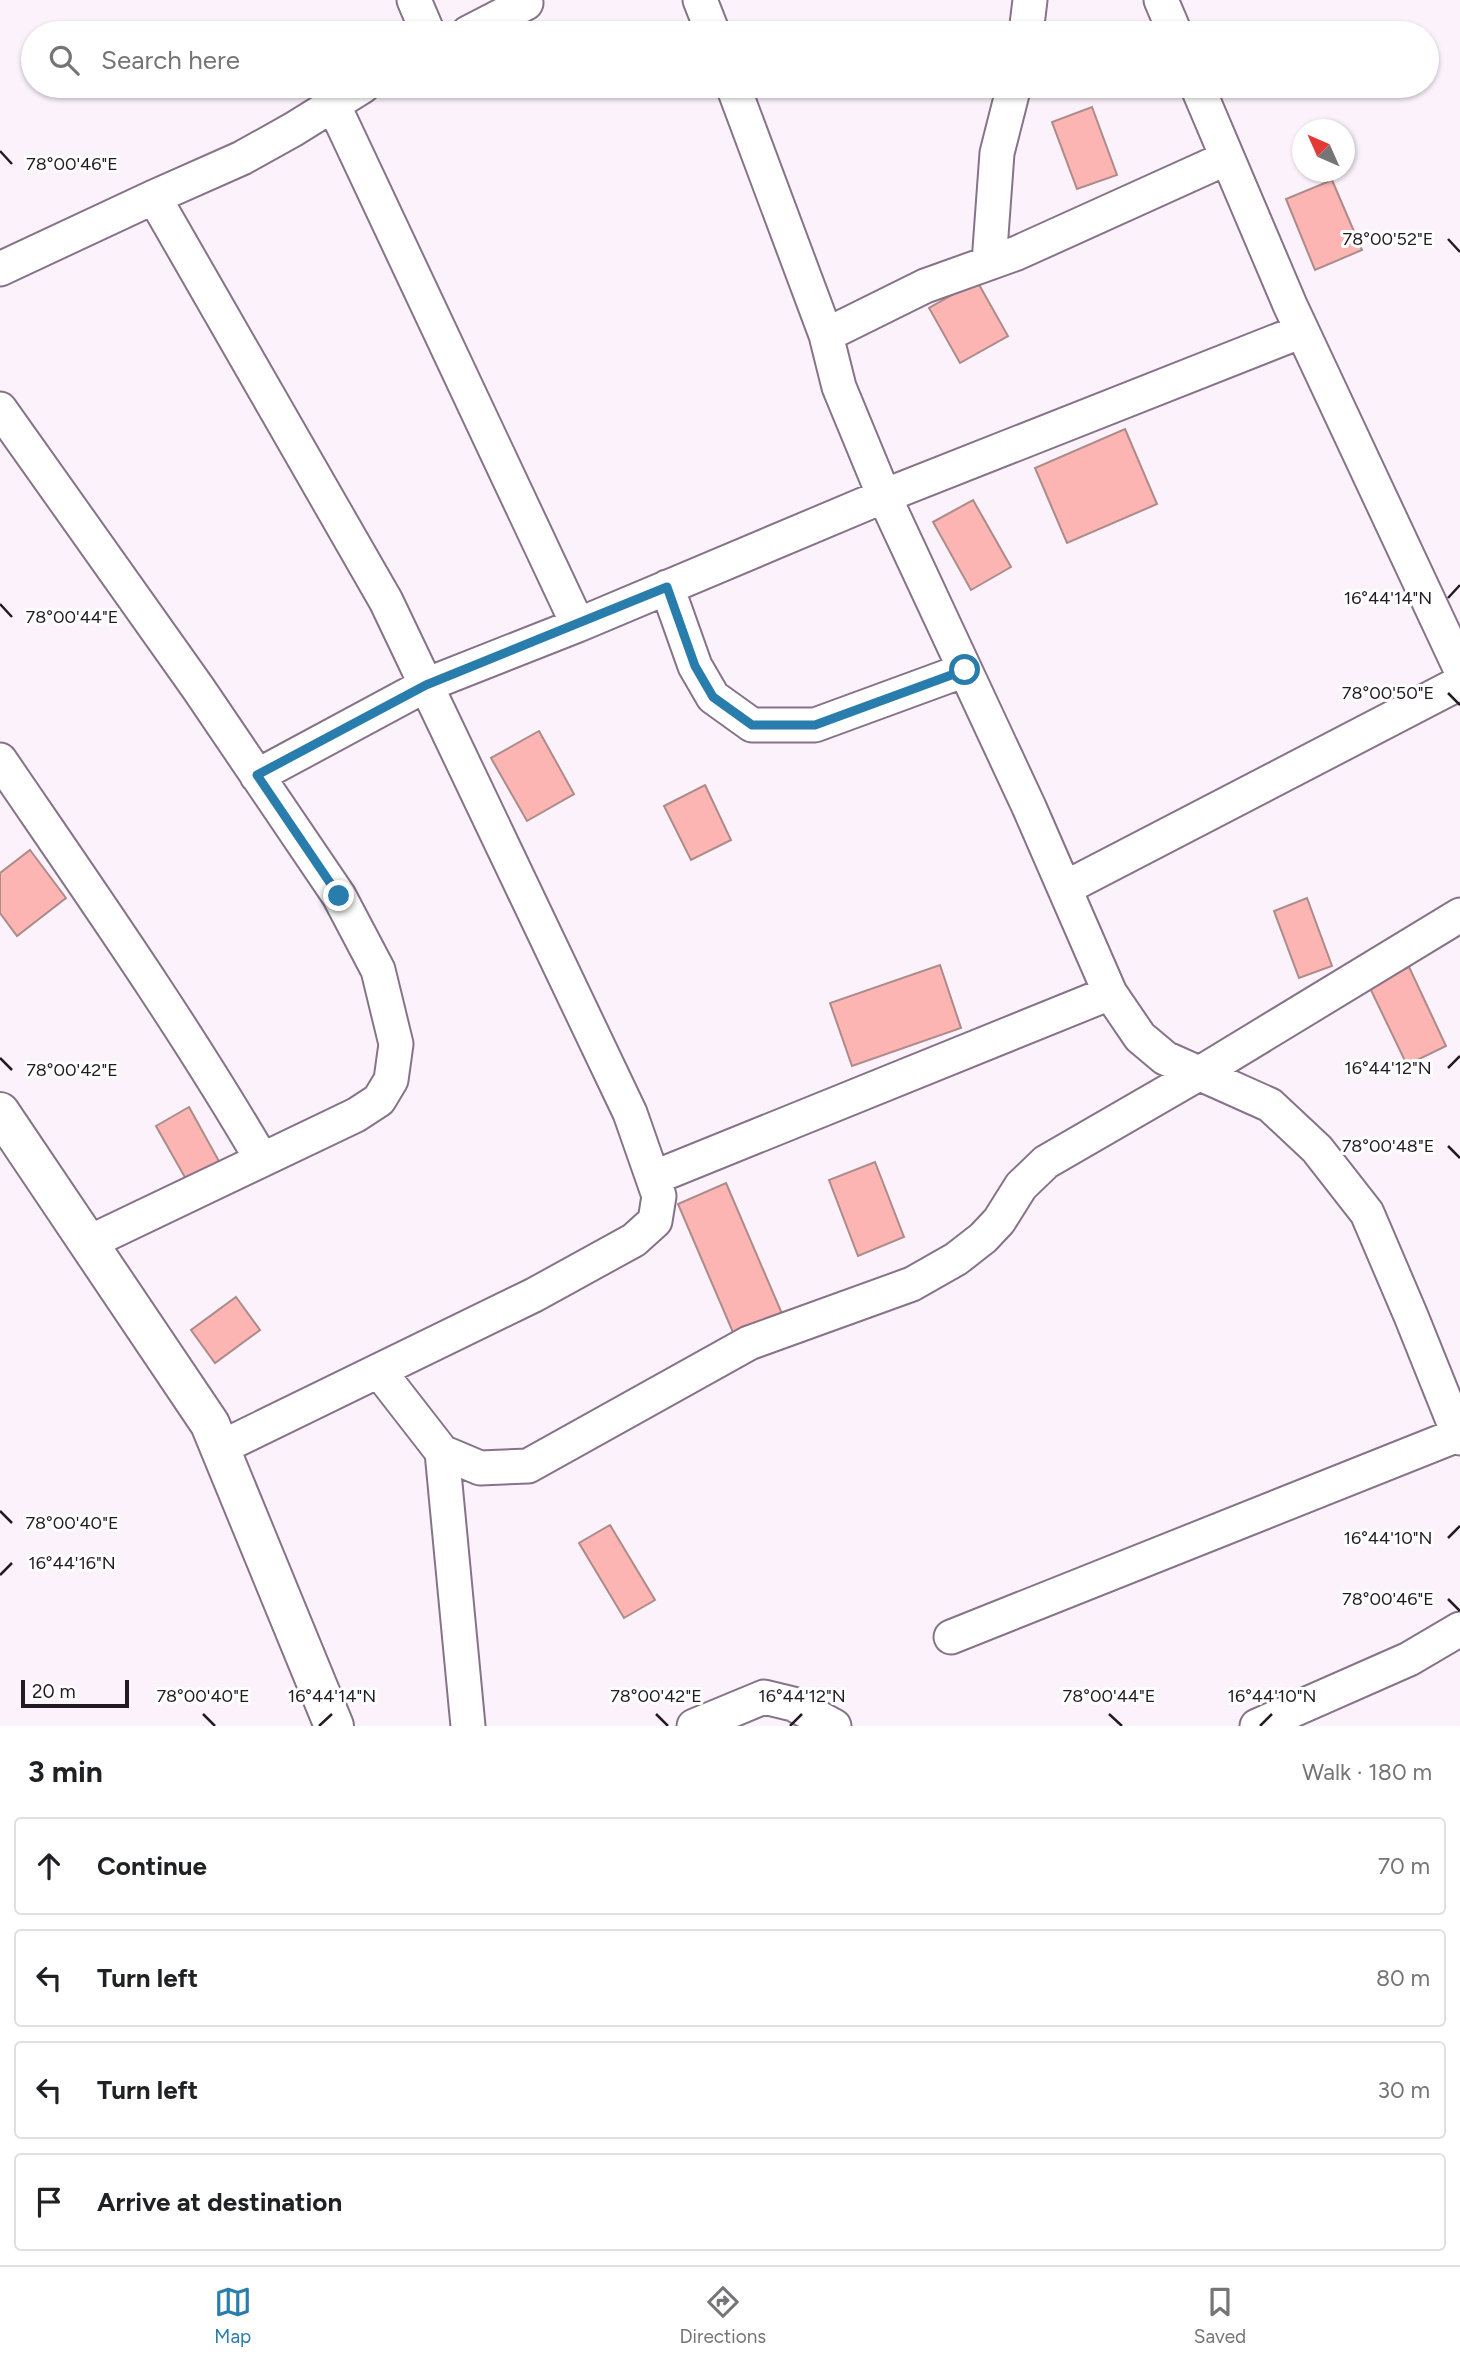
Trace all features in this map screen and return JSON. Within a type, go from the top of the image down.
[{"type":"street","points":[[414,0],[423,21]]},
{"type":"street","points":[[700,0],[708,21]]},
{"type":"street","points":[[1027,21],[1030,0]]},
{"type":"street","points":[[1161,0],[1170,21]]},
{"type":"street","points":[[491,21],[526,3]]},
{"type":"street","points":[[0,269],[242,158],[342,98]]},
{"type":"street","points":[[737,98],[826,335],[839,387],[884,496],[1065,888],[1110,993],[1140,1037],[1165,1058],[1270,1105],[1317,1149],[1367,1213],[1460,1435],[950,1637]]},
{"type":"street","points":[[989,263],[997,153],[1011,98]]},
{"type":"street","points":[[1202,98],[1302,331],[1460,668]]},
{"type":"street","points":[[332,104],[578,625]]},
{"type":"street","points":[[826,335],[925,286],[1017,253],[1227,158]]},
{"type":"street","points":[[154,197],[386,601],[630,1113],[659,1196],[655,1221],[635,1240],[534,1295],[220,1448]]},
{"type":"street","points":[[257,775],[426,685],[578,625],[884,496],[1302,331]]},
{"type":"street","points":[[0,409],[198,688],[339,896],[378,970],[396,1044],[391,1080],[379,1100],[356,1115],[88,1244]]},
{"type":"street","points":[[667,587],[695,666],[713,697],[752,725],[815,725],[965,670]]},
{"type":"street","points":[[1065,888],[1460,683]]},
{"type":"street","points":[[0,760],[220,1088],[262,1160]]},
{"type":"street","points":[[379,1371],[442,1452],[480,1468],[528,1466],[749,1343],[912,1284],[956,1259],[983,1238],[999,1220],[1021,1186],[1046,1162],[1200,1073],[1460,915]]},
{"type":"street","points":[[653,1178],[1110,993]]},
{"type":"street","points":[[0,1112],[211,1424],[334,1726]]},
{"type":"street","points":[[442,1452],[468,1726]]},
{"type":"street","points":[[1257,1726],[1409,1659],[1460,1629]]},
{"type":"street","points":[[694,1726],[764,1697],[793,1704],[834,1726]]},
{"type":"building","points":[[1092,107],[1117,175],[1077,189],[1052,122]]},
{"type":"building","points":[[1333,182],[1362,250],[1315,270],[1286,199]]},
{"type":"building","points":[[977,281],[1008,336],[960,363],[929,308]]},
{"type":"building","points":[[1125,429],[1157,504],[1067,543],[1035,468]]},
{"type":"building","points":[[973,500],[1011,567],[971,590],[933,522]]},
{"type":"building","points":[[539,731],[574,794],[527,821],[491,758]]},
{"type":"building","points":[[705,785],[731,840],[691,860],[664,806]]},
{"type":"building","points":[[30,850],[66,898],[17,936],[0,913],[0,873]]},
{"type":"building","points":[[1307,898],[1332,966],[1299,978],[1274,911]]},
{"type":"building","points":[[940,965],[961,1028],[852,1066],[830,1003]]},
{"type":"building","points":[[1409,967],[1446,1046],[1407,1065],[1369,986]]},
{"type":"building","points":[[189,1107],[220,1163],[187,1181],[156,1126]]},
{"type":"building","points":[[875,1162],[904,1237],[858,1256],[829,1180]]},
{"type":"building","points":[[726,1183],[786,1323],[738,1344],[678,1204]]},
{"type":"building","points":[[236,1297],[260,1330],[215,1363],[191,1330]]},
{"type":"building","points":[[610,1525],[655,1600],[624,1618],[579,1543]]},
{"type":"route","points":[[339,896],[257,775],[426,685],[667,587],[695,666],[713,697],[752,725],[815,725],[965,670]]}]
